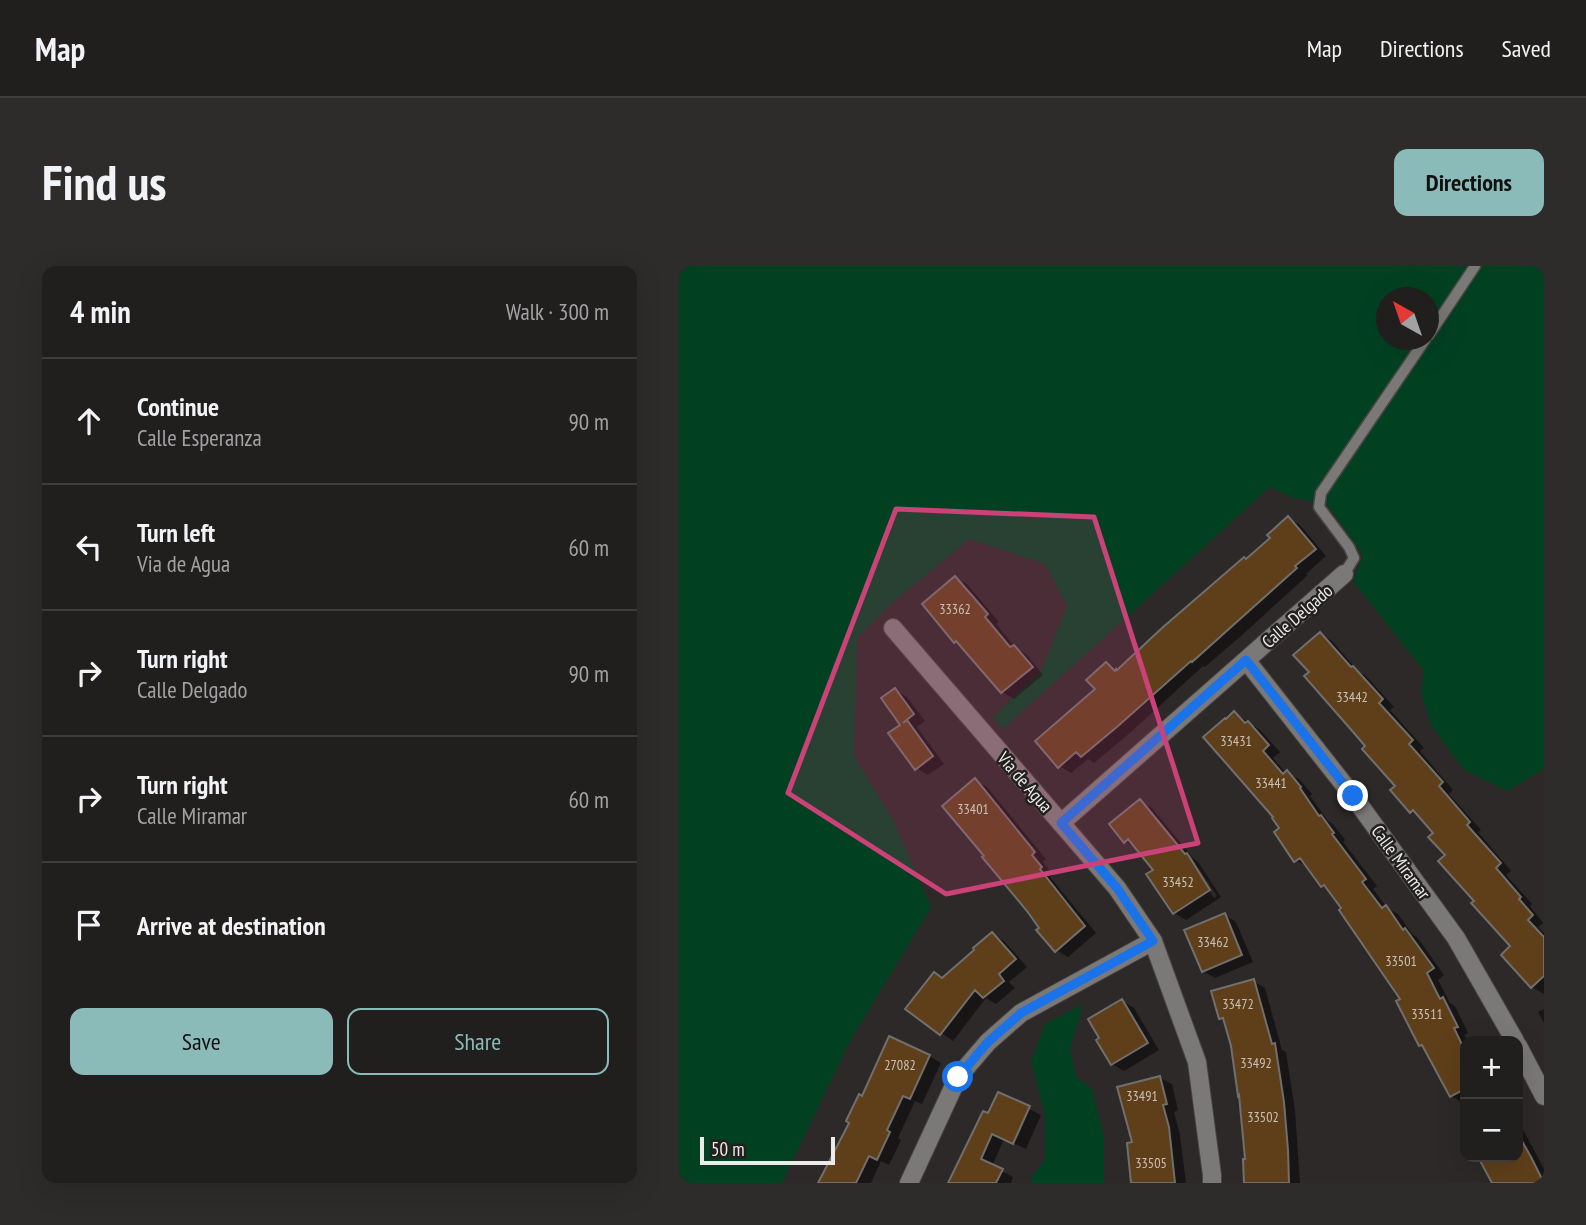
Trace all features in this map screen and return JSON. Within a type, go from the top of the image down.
[{"type":"street","name":"Calle Delgado","points":[[1061,823],[1344,574]]},
{"type":"street","name":"Via de Agua","points":[[893,628],[1117,888],[1153,941],[1197,1062],[1212,1183]]},
{"type":"street","name":"Calle Miramar","points":[[1246,660],[1353,796],[1456,938],[1512,1036]]},
{"type":"street","points":[[909,1183],[958,1077],[988,1042],[1021,1013],[1153,941]]},
{"type":"street","points":[[1523,1056],[1544,1096]]},
{"type":"lane","points":[[1439,320],[1475,266]]},
{"type":"lane","points":[[1344,574],[1354,558],[1349,547],[1319,507],[1321,493],[1418,350]]},
{"type":"highlighted area","points":[[896,509],[1094,517],[1198,843],[946,894],[788,793]]},
{"type":"green space","points":[[679,266],[1544,266],[1544,769],[1507,791],[1464,770],[1431,725],[1421,692],[1424,671],[1353,581],[1363,555],[1327,504],[1293,498],[1270,487],[1003,729],[993,717],[1042,669],[1067,606],[1045,564],[969,539],[891,604],[857,638],[854,756],[894,822],[931,907],[849,1043],[782,1183],[679,1183]]},
{"type":"green space","points":[[1083,1004],[1070,1049],[1076,1077],[1092,1089],[1104,1138],[1104,1183],[1031,1183],[1031,1178],[1045,1159],[1045,1115],[1031,1061],[1045,1024]]},
{"type":"building","points":[[1288,516],[1316,549],[1118,726],[1081,757],[1076,752],[1058,768],[1035,741],[1095,689],[1086,680],[1106,662],[1117,670],[1244,557],[1246,559],[1270,538],[1267,535]]},
{"type":"building","points":[[955,576],[988,614],[985,617],[1010,647],[1014,645],[1033,667],[1001,693],[922,604]]},
{"type":"building","points":[[1320,632],[1383,699],[1379,703],[1413,740],[1409,744],[1443,782],[1439,786],[1470,822],[1467,825],[1501,863],[1496,868],[1533,915],[1528,920],[1544,937],[1544,976],[1531,988],[1501,955],[1510,946],[1438,861],[1445,855],[1428,837],[1433,833],[1413,810],[1410,813],[1390,790],[1395,786],[1362,749],[1365,746],[1304,676],[1309,672],[1293,655]]},
{"type":"building","points":[[895,688],[914,714],[903,723],[907,720],[933,756],[915,770],[888,733],[900,725],[881,698]]},
{"type":"building","points":[[1234,711],[1245,723],[1248,721],[1269,745],[1263,751],[1283,774],[1287,770],[1301,787],[1366,879],[1362,882],[1382,908],[1386,905],[1434,968],[1427,973],[1458,1027],[1454,1028],[1460,1041],[1460,1092],[1450,1097],[1396,1001],[1400,999],[1339,910],[1341,908],[1324,885],[1321,887],[1300,858],[1294,862],[1274,832],[1279,828],[1273,817],[1203,737]]},
{"type":"building","points":[[975,778],[1035,852],[1032,855],[1042,867],[1040,869],[1085,926],[1055,952],[1036,930],[1039,928],[1027,911],[942,806]]},
{"type":"building","points":[[1140,799],[1185,854],[1187,853],[1210,890],[1173,914],[1146,874],[1153,870],[1128,839],[1124,843],[1109,824]]},
{"type":"building","points":[[1225,913],[1242,955],[1202,972],[1184,930]]},
{"type":"building","points":[[992,932],[1016,959],[999,974],[1004,981],[983,998],[975,990],[940,1035],[905,1009],[934,972],[942,978]]},
{"type":"building","points":[[1254,979],[1272,1044],[1275,1043],[1284,1102],[1289,1183],[1244,1183],[1245,1159],[1239,1095],[1231,1046],[1211,991]]},
{"type":"building","points":[[1122,999],[1148,1043],[1111,1065],[1096,1040],[1099,1038],[1088,1019]]},
{"type":"building","points":[[889,1036],[930,1055],[910,1099],[903,1096],[877,1160],[869,1156],[856,1183],[818,1183],[849,1123],[846,1121],[859,1094],[862,1096]]},
{"type":"building","points":[[1160,1076],[1167,1104],[1163,1105],[1169,1127],[1175,1183],[1131,1183],[1127,1143],[1132,1142],[1117,1087]]},
{"type":"building","points":[[998,1092],[1030,1106],[1013,1144],[992,1134],[981,1159],[1003,1169],[996,1183],[948,1183],[983,1111],[988,1113]]},
{"type":"building","points":[[1523,1143],[1544,1183],[1492,1183],[1481,1162],[1523,1162]]},
{"type":"route","points":[[958,1077],[988,1042],[1021,1013],[1153,941],[1117,888],[1061,823],[1246,660],[1353,796]]}]
